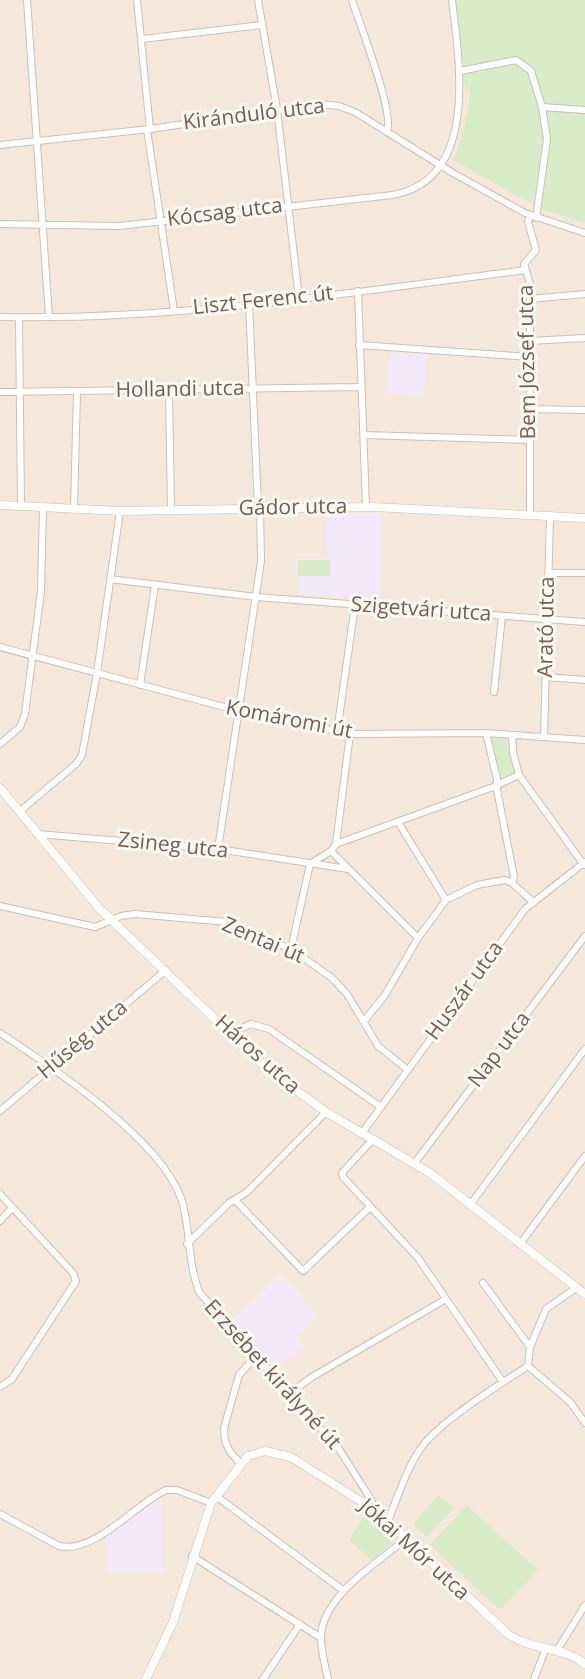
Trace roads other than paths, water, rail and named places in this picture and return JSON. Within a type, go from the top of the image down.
[{"type":"street","points":[[27,0],[49,317]]},
{"type":"street","points":[[137,0],[148,129],[174,311]]},
{"type":"street","points":[[258,0],[277,109],[300,298]]},
{"type":"street","points":[[352,0],[381,88],[389,121],[387,130]]},
{"type":"street","name":"Kócsag utca","points":[[0,224],[91,227],[160,221],[400,193],[420,184],[447,154],[458,117],[460,71],[452,0]]},
{"type":"street","points":[[142,39],[262,26]]},
{"type":"street","points":[[460,71],[512,60],[521,62],[532,73],[542,107],[547,139],[533,217]]},
{"type":"street","name":"Kiránduló utca","points":[[0,145],[37,143],[148,129],[320,104],[339,106],[387,130],[439,164],[533,217],[585,233]]},
{"type":"street","points":[[542,107],[585,110]]},
{"type":"street","name":"Bem József utca","points":[[530,516],[530,298],[524,262],[536,250],[528,224],[533,217]]},
{"type":"street","name":"Liszt Ferenc út","points":[[0,317],[125,316],[300,298],[525,270]]},
{"type":"street","points":[[358,291],[366,507]]},
{"type":"street","points":[[530,298],[585,294]]},
{"type":"street","points":[[218,849],[261,561],[249,303]]},
{"type":"street","points":[[19,318],[21,506]]},
{"type":"street","points":[[530,341],[585,338]]},
{"type":"street","points":[[359,345],[530,357]]},
{"type":"street","name":"Hollandi utca","points":[[0,392],[360,387]]},
{"type":"street","points":[[169,391],[171,509]]},
{"type":"street","points":[[75,509],[77,392]]},
{"type":"street","points":[[530,409],[585,410]]},
{"type":"street","points":[[364,435],[530,440]]},
{"type":"street","name":"Gádor utca","points":[[0,505],[120,511],[366,507],[585,518]]},
{"type":"street","points":[[0,744],[23,722],[34,657],[41,591],[44,507]]},
{"type":"street","points":[[19,812],[80,759],[97,673],[120,511]]},
{"type":"street","name":"Arató utca","points":[[544,736],[550,516]]},
{"type":"street","points":[[548,573],[585,573]]},
{"type":"street","name":"Szigetvári utca","points":[[110,579],[256,597],[585,622]]},
{"type":"street","points":[[140,685],[155,585]]},
{"type":"street","points":[[337,732],[355,605]]},
{"type":"street","points":[[494,692],[502,616]]},
{"type":"street","name":"Komáromi út","points":[[0,647],[239,711],[337,732],[350,734],[486,733],[585,740]]},
{"type":"street","points":[[547,676],[585,680]]},
{"type":"street","points":[[486,733],[514,877],[512,883]]},
{"type":"street","points":[[291,949],[310,864],[331,851],[336,844],[350,734]]},
{"type":"street","points":[[512,735],[513,752],[519,775],[584,864]]},
{"type":"street","points":[[336,844],[519,775]]},
{"type":"street","name":"Háros utca","points":[[0,788],[36,834],[111,921],[166,970],[288,1087],[451,1188],[520,1244],[582,1289]]},
{"type":"street","points":[[398,822],[446,900]]},
{"type":"street","name":"Zsineg utca","points":[[36,834],[218,849],[348,869]]},
{"type":"street","points":[[331,851],[418,938]]},
{"type":"street","name":"Huszár utca","points":[[362,1133],[532,901],[584,864]]},
{"type":"street","points":[[364,1021],[385,995],[418,938],[446,900],[477,885],[505,880],[512,883],[532,901]]},
{"type":"street","name":"Zentai út","points":[[0,906],[95,927],[135,914],[204,918],[227,922],[291,949],[332,978],[347,994],[378,1046],[408,1070]]},
{"type":"street","name":"Nap utca","points":[[414,1164],[585,936]]},
{"type":"street","name":"Hűség utca","points":[[0,1111],[166,970]]},
{"type":"street","points":[[231,1033],[251,1024],[269,1029],[381,1107]]},
{"type":"street","name":"Erzsébet királyné út","points":[[0,1033],[52,1065],[145,1144],[166,1169],[184,1208],[187,1244],[196,1284],[203,1299],[349,1463],[372,1501],[370,1507]]},
{"type":"street","points":[[470,1205],[585,1049]]},
{"type":"street","points":[[187,1244],[235,1200],[247,1192],[327,1112]]},
{"type":"street","points":[[373,1139],[342,1173],[343,1177],[418,1258],[503,1382]]},
{"type":"street","points":[[520,1244],[585,1156]]},
{"type":"street","points":[[0,1194],[76,1278],[75,1286],[63,1304],[12,1378],[1,1387]]},
{"type":"street","points":[[235,1200],[303,1271],[370,1207]]},
{"type":"street","points":[[0,1221],[12,1208]]},
{"type":"street","points":[[483,1283],[530,1347]]},
{"type":"street","points":[[528,1366],[530,1347],[546,1309],[582,1289]]},
{"type":"street","points":[[289,1394],[337,1361],[446,1299]]},
{"type":"street","points":[[146,1679],[173,1622],[192,1556],[211,1503],[241,1464],[230,1452],[225,1441],[224,1428],[239,1375],[256,1356]]},
{"type":"street","points":[[388,1521],[414,1462],[428,1440],[503,1382],[528,1366]]},
{"type":"street","points":[[528,1366],[570,1402],[585,1423]]},
{"type":"street","name":"Jókai Mór utca","points":[[241,1464],[256,1452],[282,1454],[370,1507],[388,1521],[509,1635],[525,1644],[558,1649],[585,1664]]},
{"type":"street","points":[[0,1514],[59,1546],[69,1547],[102,1534],[166,1490],[177,1490],[211,1503]]},
{"type":"street","points":[[216,1496],[344,1591]]},
{"type":"street","points":[[328,1679],[321,1638],[327,1615],[344,1591],[407,1538]]},
{"type":"street","points":[[192,1556],[321,1638]]},
{"type":"street","points":[[558,1649],[585,1605]]},
{"type":"street","points":[[263,1679],[300,1624]]},
{"type":"street","points":[[534,1679],[546,1648]]}]
